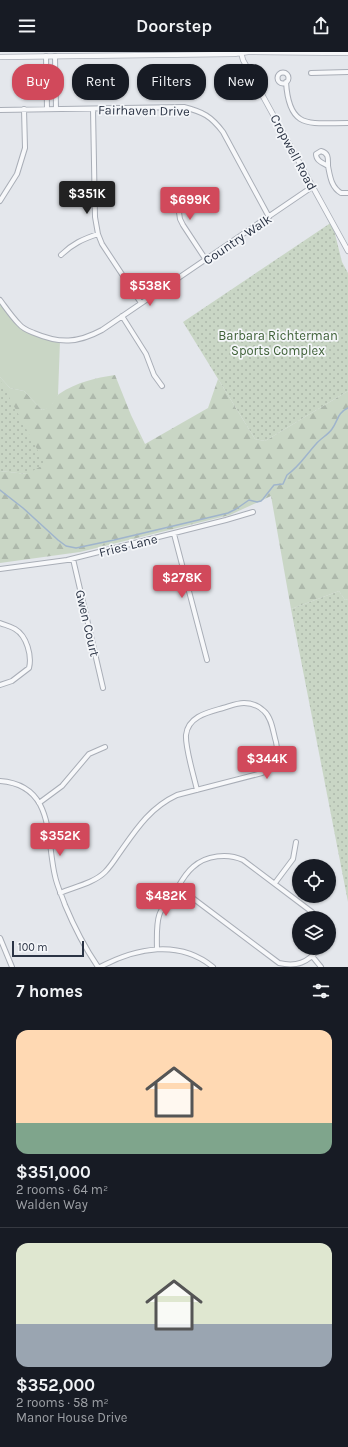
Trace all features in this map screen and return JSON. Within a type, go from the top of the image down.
[{"type":"street","name":"Cropwell Road","points":[[241,53],[243,60],[312,187],[347,248]]},
{"type":"street","points":[[0,57],[39,54],[55,56],[122,54],[348,53]]},
{"type":"street","points":[[46,56],[47,109]]},
{"type":"street","points":[[0,110],[56,109],[55,56]]},
{"type":"street","points":[[311,73],[348,72]]},
{"type":"street","points":[[286,82],[288,103],[294,114],[300,120],[307,123],[348,123]]},
{"type":"street","name":"Fairhaven Drive","points":[[56,109],[184,108],[204,113],[217,124],[223,132],[269,217]]},
{"type":"street","points":[[0,201],[17,174],[25,148],[24,109]]},
{"type":"street","points":[[93,109],[95,217],[98,234],[107,252],[141,304]]},
{"type":"street","points":[[328,166],[331,181],[335,188],[341,193],[348,193]]},
{"type":"street","name":"Country Walk","points":[[0,300],[19,325],[45,338],[60,341],[72,341],[92,335],[141,304],[312,187]]},
{"type":"street","points":[[169,192],[177,199],[180,219],[206,260]]},
{"type":"street","points":[[61,256],[72,245],[87,237],[98,234]]},
{"type":"street","points":[[343,241],[348,238]]},
{"type":"street","points":[[122,316],[146,354],[154,375],[162,386]]},
{"type":"street","name":"Fries Lane","points":[[0,569],[73,558],[174,534],[253,512]]},
{"type":"street","points":[[174,534],[207,660]]},
{"type":"street","name":"Gwen Court","points":[[73,558],[104,688]]},
{"type":"street","points":[[0,623],[16,629],[29,649],[31,660],[29,668],[12,681],[0,685]]},
{"type":"street","points":[[60,893],[100,876],[108,868],[151,812],[162,803],[173,797],[262,773],[271,766],[274,761],[277,747],[270,720],[263,710],[257,706],[245,703],[203,714],[192,722],[186,735],[197,790]]},
{"type":"street","points":[[39,803],[62,786],[89,754],[105,747]]},
{"type":"street","points":[[0,781],[12,783],[33,794],[43,810],[48,830],[54,876],[60,893],[77,934],[84,947],[99,967],[124,956],[144,950],[156,949],[186,952],[197,956],[213,967]]},
{"type":"street","points":[[275,883],[293,860],[296,842]]},
{"type":"street","points":[[156,949],[156,922],[163,906],[193,867],[208,858],[235,856],[243,860],[311,911]]},
{"type":"street","points":[[178,887],[279,963],[292,965],[304,963],[312,956],[321,967]]},
{"type":"street","points":[[0,938],[10,966]]},
{"type":"green space","name":"Barbara Richterman Sports Complex","points":[[332,222],[342,262],[348,273],[348,391],[265,441],[255,439],[183,322]]},
{"type":"green space","points":[[0,300],[19,325],[27,330],[60,341],[58,395],[50,408],[42,410],[24,391],[10,388],[0,377]]},
{"type":"green space","points":[[115,375],[131,415],[145,444],[208,408],[218,379],[255,439],[265,441],[348,391],[348,599],[345,600],[339,591],[291,609],[271,496],[230,515],[80,552],[0,563],[0,471],[27,474],[0,404],[0,377],[10,388],[24,391],[42,410],[49,407],[59,394],[73,386],[93,379]]},
{"type":"green space","points":[[0,380],[45,464],[27,474],[0,471]]},
{"type":"green space","points":[[339,591],[345,600],[348,599],[348,902],[291,609]]},
{"type":"waterway","points":[[0,490],[66,546],[76,548],[114,540],[228,513],[249,500],[257,502],[261,501],[274,485],[283,484],[287,475],[299,465],[318,442],[330,431],[342,412],[348,408]]}]
